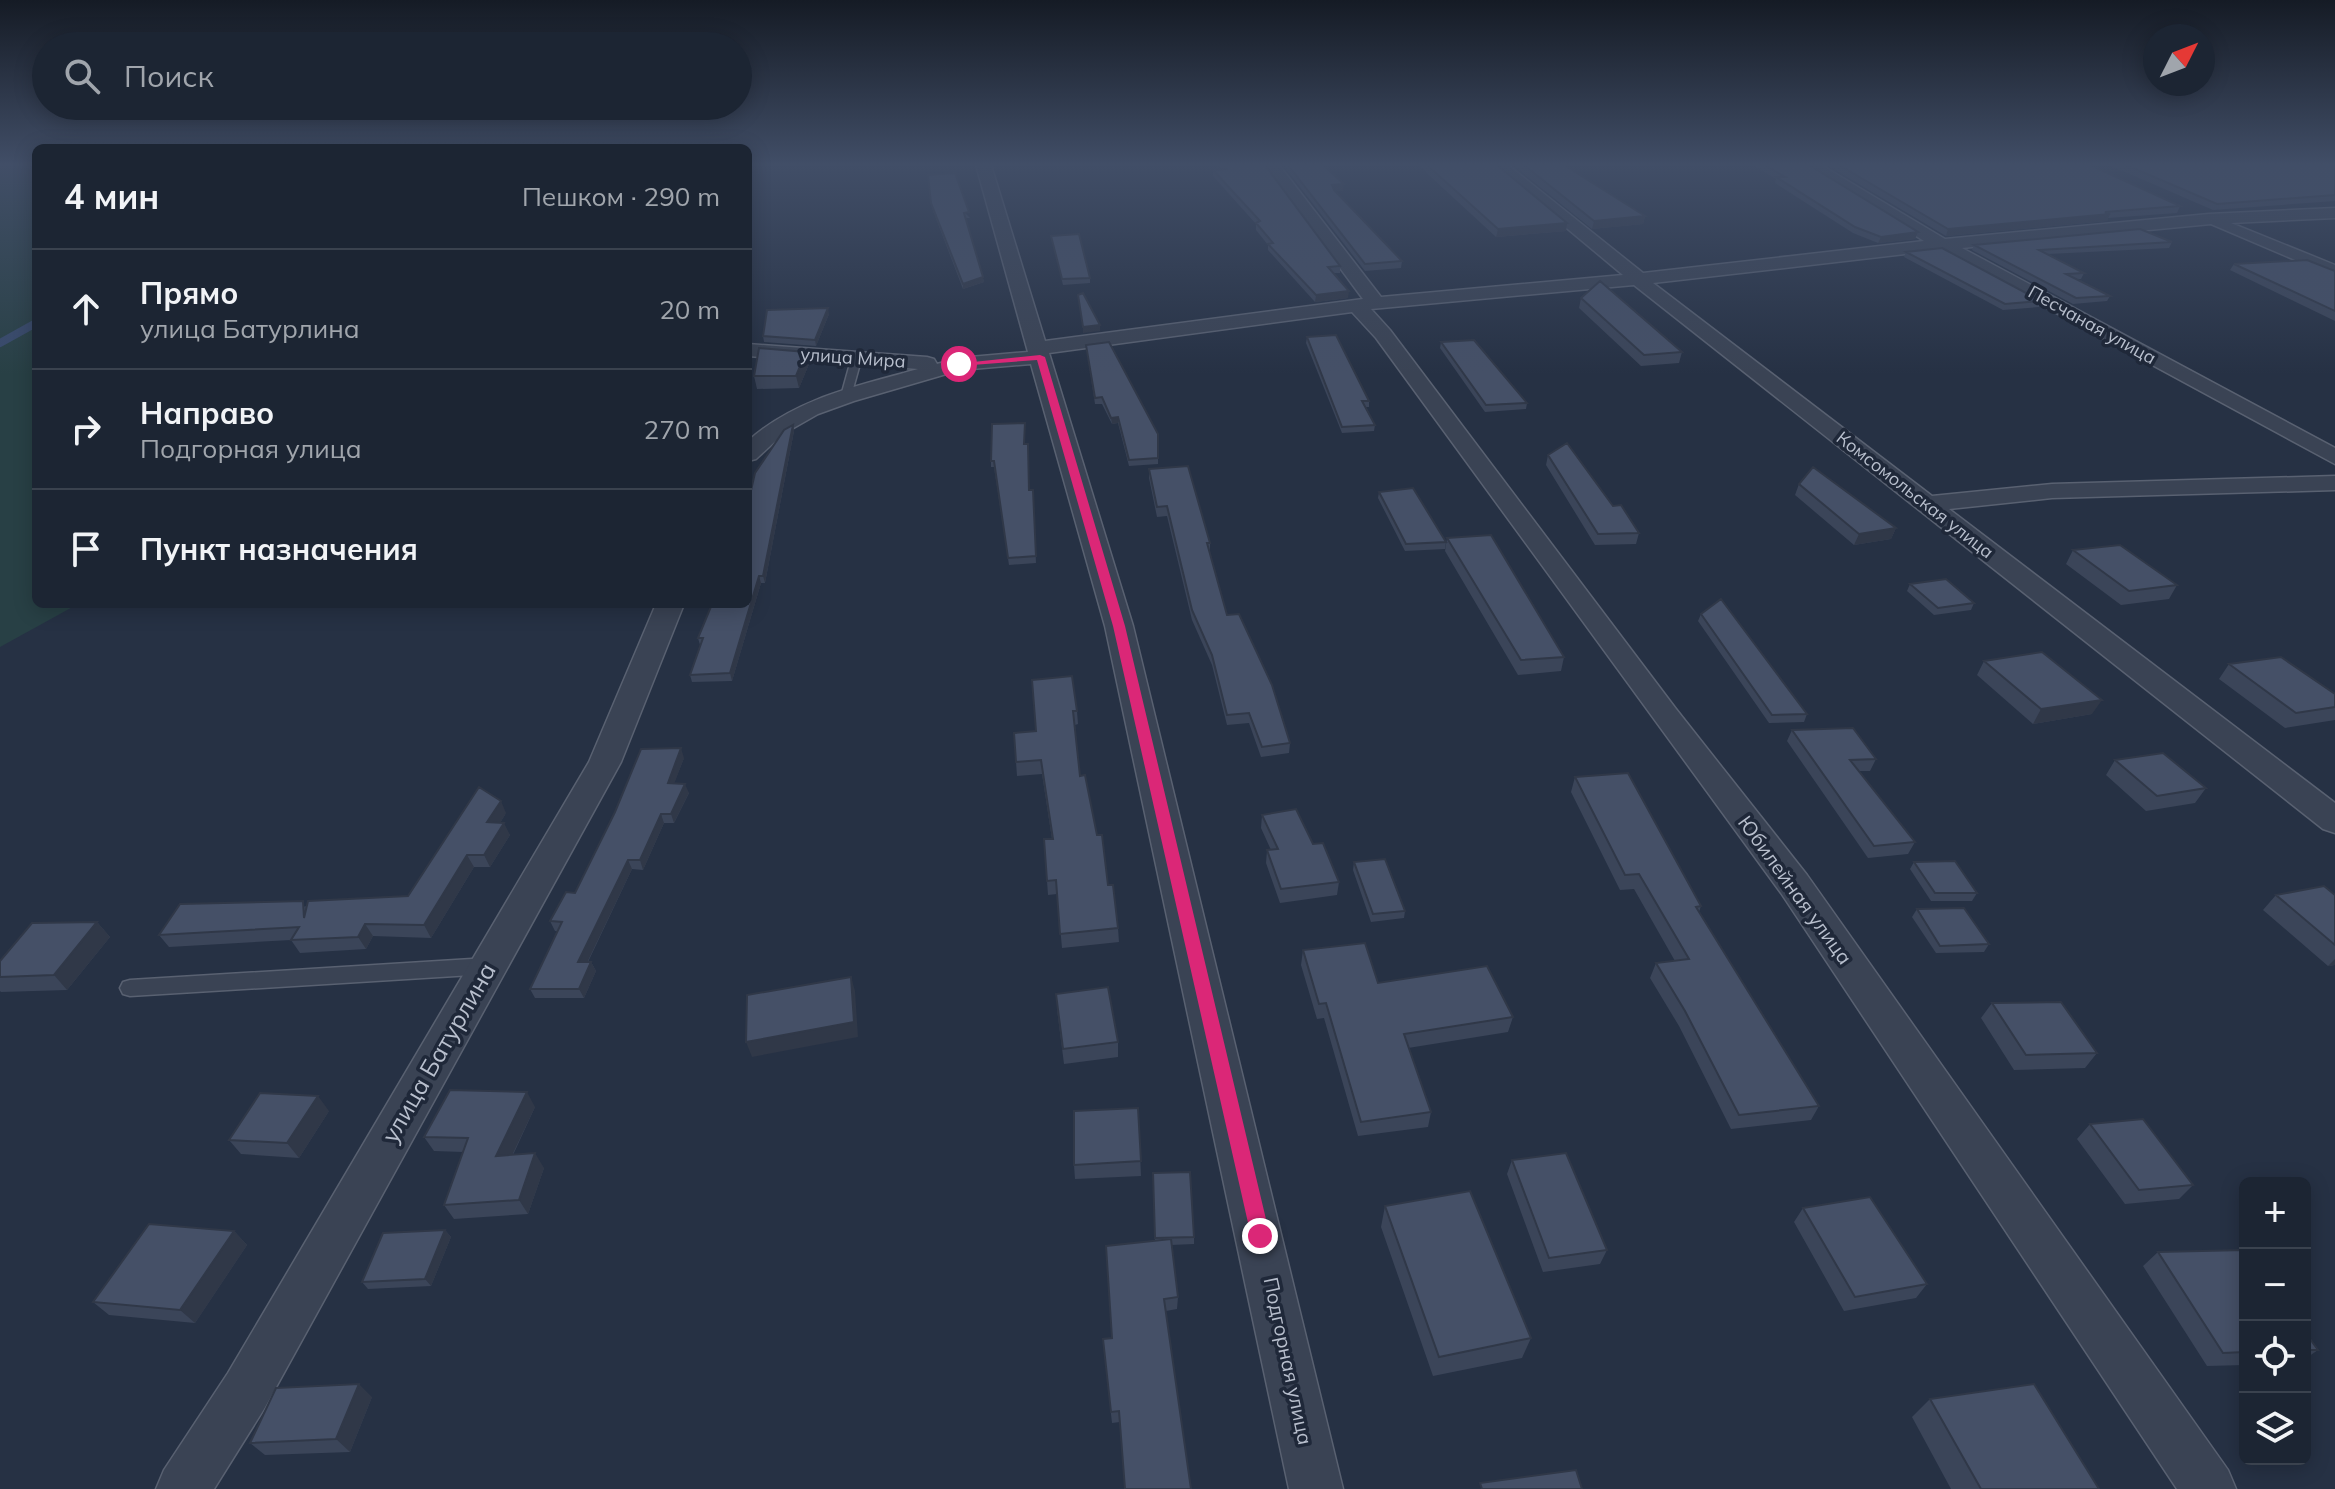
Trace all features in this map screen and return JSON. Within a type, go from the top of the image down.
[{"type":"street","name":"Подгорная улица","points":[[1004,234],[1119,626],[1316,1489]]},
{"type":"street","name":"Юбилейная улица","points":[[1319,234],[1383,334],[1665,716],[1794,884],[2209,1489]]},
{"type":"street","name":"Комсомольская улица","points":[[1584,234],[1648,289],[2335,821]]},
{"type":"street","name":"Песчаная улица","points":[[1928,234],[2335,457]]},
{"type":"street","points":[[752,450],[775,429],[810,409],[959,364],[1367,305],[2045,234]]},
{"type":"street","points":[[2246,234],[2335,272]]},
{"type":"street","name":"улица Мира","points":[[752,350],[856,360],[959,364]]},
{"type":"street","points":[[1928,504],[2052,491],[2335,483]]},
{"type":"street","name":"улица Батурлина","points":[[183,1489],[246,1391],[605,762],[668,608]]},
{"type":"lane","points":[[846,396],[856,360]]},
{"type":"lane","points":[[130,988],[489,966]]},
{"type":"green space","points":[[0,234],[32,234],[32,608],[71,608],[0,647]]},
{"type":"building","points":[[943,234],[970,234],[983,277],[963,284]]},
{"type":"building","points":[[1079,234],[1090,278],[1062,279],[1051,236]]},
{"type":"building","points":[[1266,234],[1317,234],[1340,266],[1328,267],[1349,291],[1316,295],[1268,244],[1273,243]]},
{"type":"building","points":[[1342,234],[1377,234],[1402,261],[1365,264]]},
{"type":"building","points":[[2083,234],[2154,234],[2172,242],[2039,250],[2084,273],[2066,274],[2110,296],[2076,298],[1974,245]]},
{"type":"building","points":[[1942,248],[2041,301],[2005,304],[1906,252]]},
{"type":"building","points":[[2307,260],[2335,271],[2335,311],[2234,264]]},
{"type":"building","points":[[1600,281],[1682,352],[1644,355],[1581,298]]},
{"type":"building","points":[[1083,293],[1100,325],[1083,327],[1078,295]]},
{"type":"building","points":[[828,308],[815,340],[763,336],[767,310]]},
{"type":"building","points":[[1336,335],[1369,401],[1362,401],[1375,425],[1342,427],[1307,337]]},
{"type":"building","points":[[1474,340],[1527,403],[1486,405],[1441,342]]},
{"type":"building","points":[[1109,342],[1158,434],[1158,458],[1129,460],[1118,417],[1111,418],[1102,397],[1095,398],[1086,345]]},
{"type":"building","points":[[759,348],[806,352],[796,376],[754,376]]},
{"type":"building","points":[[1025,423],[1024,444],[1028,444],[1029,490],[1033,490],[1036,556],[1008,558],[994,461],[991,461],[992,424]]},
{"type":"building","points":[[793,425],[763,576],[759,576],[752,599],[752,486],[755,473],[784,430]]},
{"type":"building","points":[[1567,443],[1613,506],[1621,505],[1639,533],[1598,534],[1548,455]]},
{"type":"building","points":[[1188,466],[1227,615],[1239,614],[1272,685],[1290,743],[1262,747],[1249,713],[1227,715],[1212,655],[1192,610],[1167,506],[1157,507],[1149,469]]},
{"type":"building","points":[[1813,467],[1896,528],[1859,534],[1799,484]]},
{"type":"building","points":[[1413,488],[1446,542],[1406,544],[1379,492]]},
{"type":"building","points":[[1491,535],[1564,657],[1521,660],[1447,538]]},
{"type":"building","points":[[2120,545],[2177,585],[2129,591],[2073,550]]},
{"type":"building","points":[[1946,579],[1974,603],[1938,608],[1910,584]]},
{"type":"building","points":[[1721,599],[1807,714],[1772,715],[1701,614]]},
{"type":"building","points":[[710,608],[749,608],[730,673],[690,675],[703,638],[698,638]]},
{"type":"building","points":[[2042,652],[2102,700],[2041,709],[1984,661]]},
{"type":"building","points":[[2281,657],[2335,694],[2335,707],[2296,713],[2229,664]]},
{"type":"building","points":[[1072,676],[1080,776],[1085,775],[1097,835],[1102,835],[1108,885],[1113,885],[1118,928],[1060,934],[1056,880],[1047,881],[1044,839],[1053,839],[1041,760],[1016,762],[1014,733],[1036,731],[1032,680]]},
{"type":"building","points":[[1853,728],[1876,759],[1850,760],[1915,842],[1874,846],[1792,730]]},
{"type":"building","points":[[681,748],[668,783],[685,784],[671,814],[661,814],[640,860],[628,860],[578,962],[591,962],[579,989],[530,989],[562,922],[550,921],[566,892],[575,893],[615,812],[641,749]]},
{"type":"building","points":[[2163,753],[2206,788],[2157,796],[2115,760]]},
{"type":"building","points":[[1628,773],[1701,906],[1696,907],[1819,1106],[1739,1115],[1685,1011],[1656,963],[1689,959],[1639,874],[1625,875],[1575,777]]},
{"type":"building","points":[[479,787],[501,801],[487,822],[504,823],[484,855],[467,855],[424,925],[365,924],[358,937],[291,940],[299,927],[159,935],[180,904],[303,901],[304,918],[308,901],[408,896]]},
{"type":"building","points":[[1296,809],[1313,844],[1323,843],[1339,882],[1281,889],[1267,850],[1278,849],[1262,815]]},
{"type":"building","points":[[1385,859],[1405,911],[1373,914],[1354,862]]},
{"type":"building","points":[[1955,861],[1977,893],[1935,893],[1914,862]]},
{"type":"building","points":[[2324,886],[2335,895],[2335,945],[2276,895]]},
{"type":"building","points":[[1964,908],[1989,944],[1940,946],[1917,909]]},
{"type":"building","points":[[97,922],[54,975],[0,977],[0,961],[32,923]]},
{"type":"building","points":[[1365,943],[1378,983],[1487,966],[1513,1017],[1404,1034],[1431,1112],[1361,1122],[1326,1003],[1319,1004],[1303,950]]},
{"type":"building","points":[[851,977],[854,1022],[746,1042],[747,995]]},
{"type":"building","points":[[1108,987],[1118,1042],[1063,1049],[1056,994]]},
{"type":"building","points":[[2061,1002],[2097,1053],[2026,1055],[1992,1003]]},
{"type":"building","points":[[450,1090],[527,1092],[496,1156],[535,1153],[519,1200],[444,1205],[468,1138],[424,1137]]},
{"type":"building","points":[[260,1093],[318,1096],[287,1143],[229,1140]]},
{"type":"building","points":[[1138,1108],[1141,1161],[1074,1165],[1074,1111]]},
{"type":"building","points":[[2143,1119],[2193,1185],[2139,1190],[2090,1124]]},
{"type":"building","points":[[1566,1153],[1607,1250],[1549,1258],[1512,1160]]},
{"type":"building","points":[[1190,1172],[1194,1237],[1155,1238],[1153,1173]]},
{"type":"building","points":[[1470,1191],[1531,1338],[1439,1357],[1385,1206]]},
{"type":"building","points":[[1870,1197],[1927,1284],[1855,1297],[1803,1208]]},
{"type":"building","points":[[149,1224],[234,1231],[180,1310],[93,1302]]},
{"type":"building","points":[[445,1230],[425,1279],[362,1282],[383,1233]]},
{"type":"building","points":[[1171,1239],[1178,1297],[1164,1299],[1191,1489],[1125,1489],[1119,1411],[1111,1412],[1103,1339],[1112,1338],[1106,1246]]},
{"type":"building","points":[[2239,1250],[2239,1352],[2223,1353],[2158,1252]]},
{"type":"building","points":[[359,1384],[336,1439],[250,1443],[276,1388]]},
{"type":"building","points":[[2034,1384],[2099,1489],[1981,1489],[1930,1399]]},
{"type":"building","points":[[1576,1470],[1582,1489],[1482,1489],[1480,1483]]},
{"type":"waterway","points":[[0,343],[32,325]]},
{"type":"route","points":[[959,364],[1040,357],[1119,626],[1260,1236]]}]
